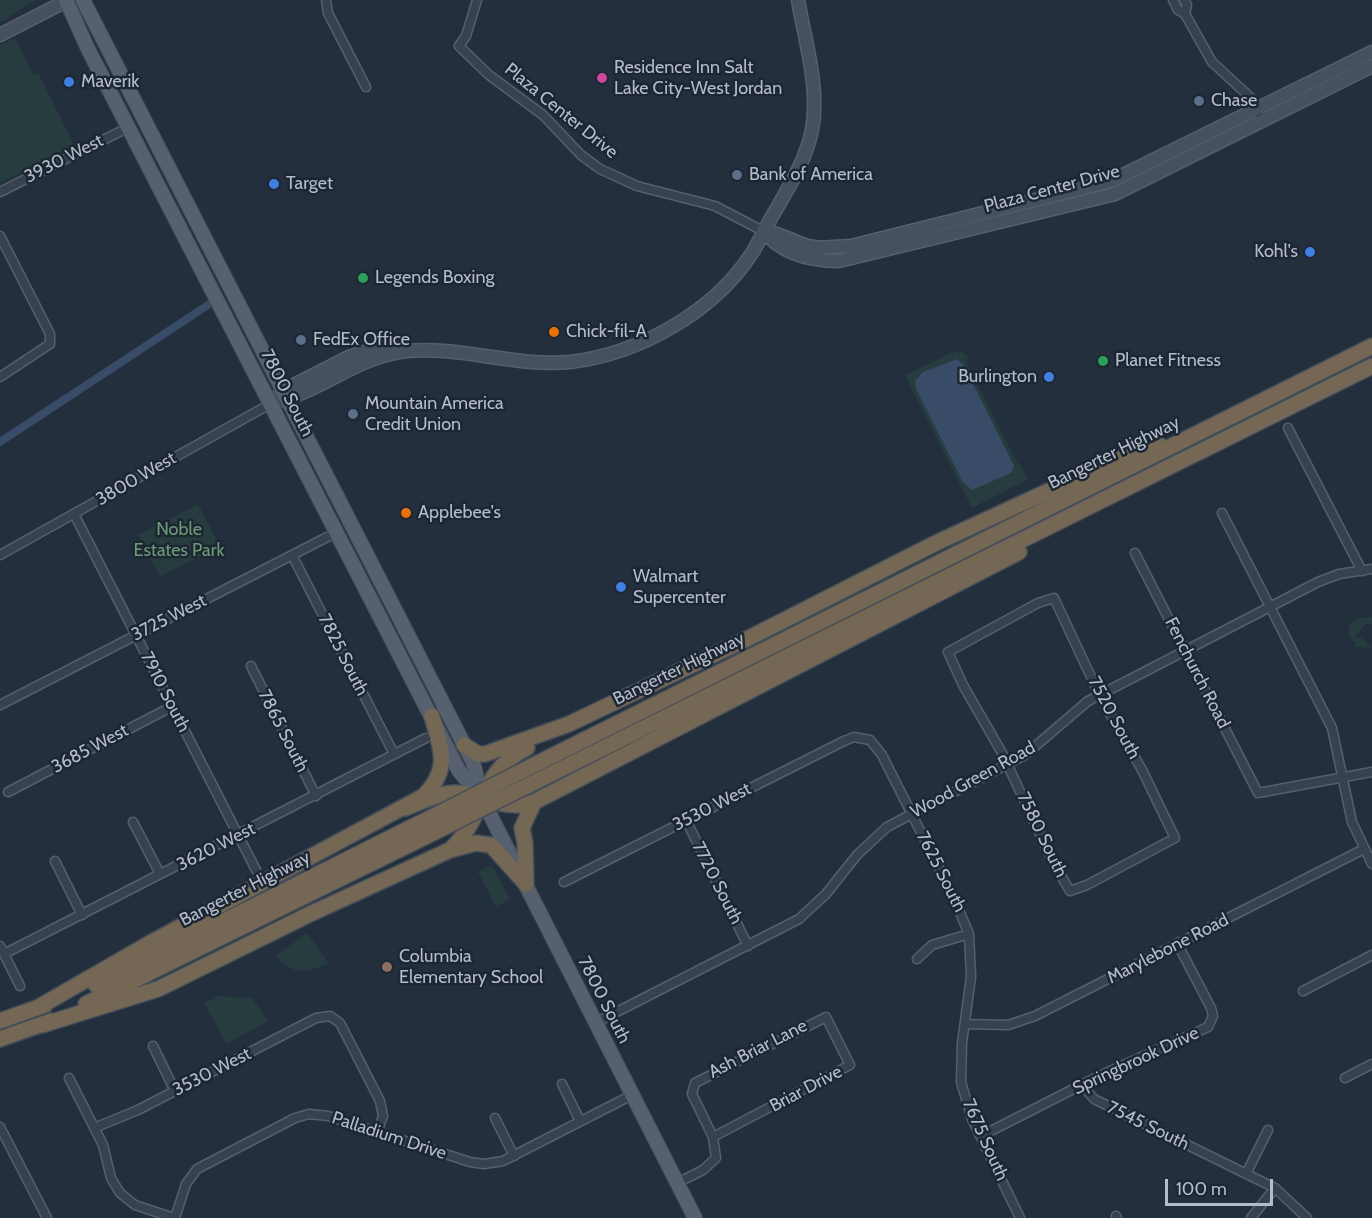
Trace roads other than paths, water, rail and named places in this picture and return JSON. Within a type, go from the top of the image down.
[{"type":"highway","name":"Bangerter Highway","points":[[0,1039],[42,1025],[442,821],[520,772],[1372,346]]},
{"type":"highway","name":"Bangerter Highway","points":[[0,1021],[129,970],[442,821],[527,786],[1372,366]]},
{"type":"highway","points":[[450,850],[472,826],[482,799],[502,763],[569,724],[1014,506],[1118,459],[1195,435]]},
{"type":"highway","points":[[405,808],[443,794],[457,793],[511,806],[534,802],[1003,562],[1098,503]]},
{"type":"highway","points":[[37,1008],[153,942],[424,796],[436,782],[443,757],[432,716]]},
{"type":"highway","points":[[464,745],[478,754],[485,754],[569,724]]},
{"type":"highway","points":[[526,884],[525,843],[522,828],[534,802]]},
{"type":"highway","points":[[42,1025],[158,989],[312,913],[450,850],[476,843],[491,845],[526,884]]},
{"type":"main road","name":"7800 South","points":[[67,0],[129,127],[459,771],[482,799],[695,1218]]},
{"type":"main road","name":"7800 South","points":[[83,0],[473,762],[482,799]]},
{"type":"main road","points":[[192,247],[196,246],[200,251],[215,280],[230,290]]},
{"type":"street","points":[[0,35],[67,0]]},
{"type":"street","points":[[326,0],[328,13],[366,87]]},
{"type":"street","name":"Plaza Center Drive","points":[[477,0],[466,36],[459,46],[489,75],[543,115],[581,155],[608,173],[637,186],[715,206],[763,231],[772,242],[801,256],[828,261],[853,259],[1112,195],[1372,52]]},
{"type":"street","points":[[272,403],[285,395],[356,365],[389,354],[429,351],[542,363],[587,359],[613,352],[664,331],[707,301],[743,264],[795,177],[812,132],[814,110],[812,82],[798,0]]},
{"type":"street","points":[[1173,0],[1178,10],[1185,14],[1212,63],[1252,99],[1260,115]]},
{"type":"street","points":[[1184,0],[1187,5],[1185,14]]},
{"type":"street","name":"Plaza Center Drive","points":[[1260,115],[1372,66]]},
{"type":"street","name":"3930 West","points":[[0,192],[129,127]]},
{"type":"street","points":[[0,236],[50,334],[50,344],[0,376]]},
{"type":"street","name":"3800 West","points":[[0,555],[200,441],[272,403]]},
{"type":"street","points":[[1288,428],[1362,571]]},
{"type":"street","points":[[1222,513],[1332,728],[1352,822],[1372,864]]},
{"type":"street","name":"7910 South","points":[[74,514],[256,870]]},
{"type":"street","name":"3725 West","points":[[0,705],[337,532]]},
{"type":"street","name":"Fenchurch Road","points":[[1136,553],[1258,793],[1343,777]]},
{"type":"street","name":"7825 South","points":[[292,555],[394,754]]},
{"type":"street","name":"Wood Green Road","points":[[595,1023],[807,914],[874,836],[1036,748],[1077,707],[1099,694],[1318,582],[1339,574],[1372,569]]},
{"type":"street","name":"7520 South","points":[[948,652],[1038,603],[1054,598],[1099,694],[1142,770],[1175,838],[1087,885],[1070,891]]},
{"type":"street","name":"7580 South","points":[[948,652],[963,685],[1008,764],[1053,862],[1070,891]]},
{"type":"street","name":"7865 South","points":[[251,666],[316,796]]},
{"type":"street","name":"3685 West","points":[[8,792],[171,707]]},
{"type":"street","name":"7625 South","points":[[863,737],[878,747],[964,917],[969,934],[971,977],[965,1024]]},
{"type":"street","name":"3530 West","points":[[564,882],[844,741],[863,737]]},
{"type":"street","name":"3620 West","points":[[2,950],[82,915],[426,738]]},
{"type":"street","points":[[1343,777],[1372,772]]},
{"type":"street","name":"7720 South","points":[[686,820],[748,946]]},
{"type":"street","points":[[133,822],[159,874]]},
{"type":"street","name":"Marylebone Road","points":[[965,1024],[992,1026],[1023,1021],[1364,849]]},
{"type":"street","points":[[55,861],[82,915]]},
{"type":"street","points":[[918,959],[932,945],[969,934]]},
{"type":"street","name":"Springbrook Drive","points":[[981,1136],[1082,1085],[1208,1027],[1213,1016],[1211,1008],[1178,943]]},
{"type":"street","points":[[2,950],[20,986]]},
{"type":"street","points":[[1303,991],[1372,955]]},
{"type":"street","name":"3530 West","points":[[94,1128],[175,1091],[316,1018],[330,1016],[340,1023],[380,1101],[383,1116],[377,1133]]},
{"type":"street","name":"Briar Drive","points":[[713,1137],[850,1065],[826,1017]]},
{"type":"street","name":"Ash Briar Lane","points":[[677,1183],[712,1164],[716,1152],[713,1137],[693,1098],[694,1083],[826,1017]]},
{"type":"street","name":"7675 South","points":[[965,1024],[960,1063],[961,1082],[966,1101],[1020,1218]]},
{"type":"street","points":[[153,1046],[175,1091]]},
{"type":"street","points":[[1346,1078],[1372,1064]]},
{"type":"street","points":[[69,1078],[106,1154],[111,1178],[120,1193],[135,1205],[174,1218]]},
{"type":"street","points":[[562,1084],[580,1121]]},
{"type":"street","name":"7545 South","points":[[1082,1085],[1094,1099],[1275,1188],[1307,1218]]},
{"type":"street","name":"Palladium Drive","points":[[174,1218],[186,1184],[197,1169],[295,1118],[322,1115],[477,1164],[496,1163],[632,1095]]},
{"type":"street","points":[[495,1118],[514,1156]]},
{"type":"street","points":[[0,1127],[47,1218]]},
{"type":"street","points":[[1246,1174],[1268,1130]]},
{"type":"street","points":[[1251,1218],[1275,1188]]},
{"type":"water","points":[[957,359],[964,366],[1014,466],[1011,473],[972,490],[963,482],[916,389],[915,381],[923,372]]},
{"type":"waterway","points":[[0,442],[208,305]]},
{"type":"place","name":"Residence Inn Salt Lake City-West Jordan","points":[[602,78]]},
{"type":"place","name":"Maverik","points":[[69,82]]},
{"type":"place","name":"Chase","points":[[1199,101]]},
{"type":"place","name":"Bank of America","points":[[737,175]]},
{"type":"place","name":"Target","points":[[274,184]]},
{"type":"place","name":"Kohl's","points":[[1310,252]]},
{"type":"place","name":"Legends Boxing","points":[[363,278]]},
{"type":"place","name":"Chick-fil-A","points":[[554,332]]},
{"type":"place","name":"FedEx Office","points":[[301,340]]},
{"type":"place","name":"Planet Fitness","points":[[1103,361]]},
{"type":"place","name":"Burlington","points":[[1049,377]]},
{"type":"place","name":"Mountain America Credit Union","points":[[353,414]]},
{"type":"place","name":"Applebee's","points":[[406,513]]},
{"type":"place","name":"Walmart Supercenter","points":[[621,587]]},
{"type":"place","name":"Columbia Elementary School","points":[[387,967]]},
{"type":"park label","name":"Noble Estates Park","points":[[179,540]]}]
